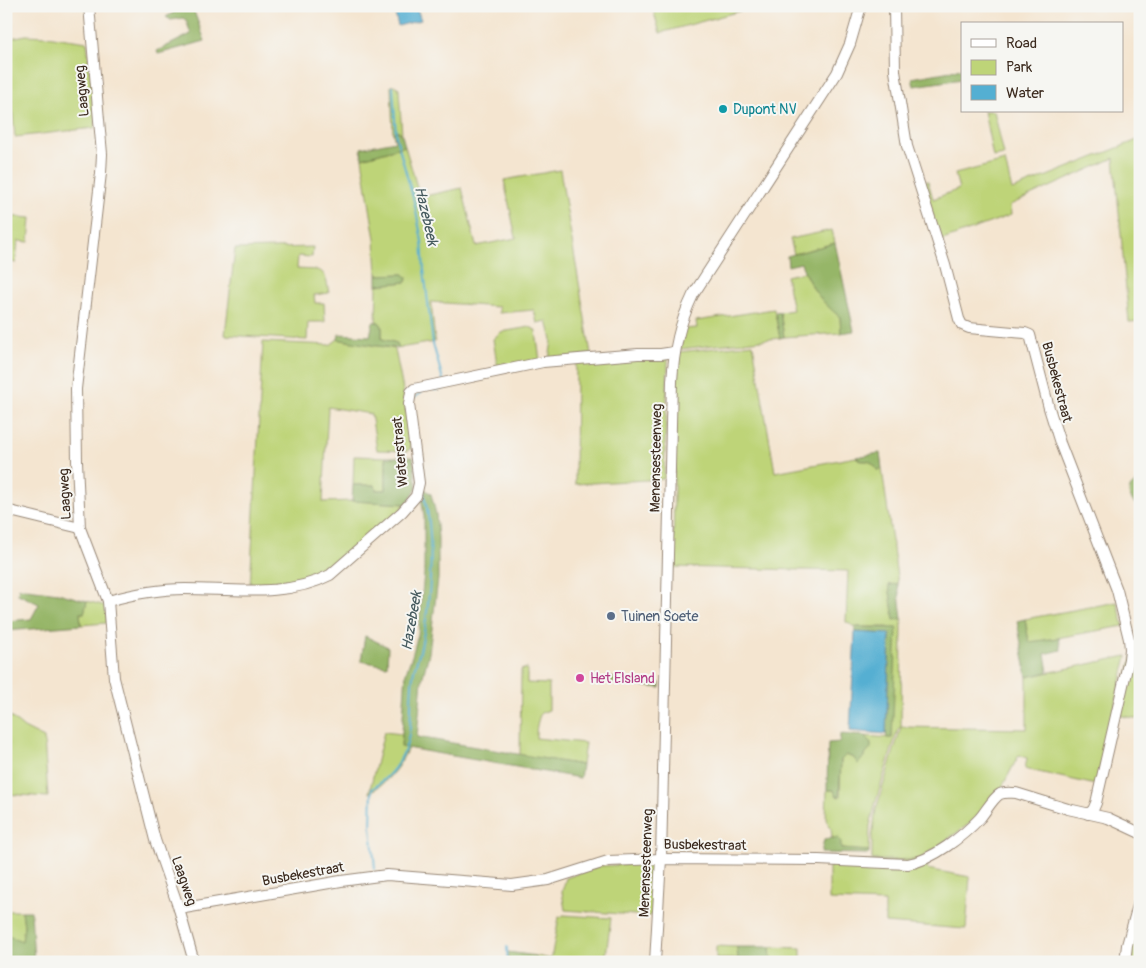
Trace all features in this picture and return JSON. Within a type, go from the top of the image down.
[{"type":"street","name":"Laagweg","points":[[90,6],[102,154],[101,190],[76,389],[80,528],[108,601],[114,678],[155,840],[179,910],[194,962]]},
{"type":"street","name":"Menensesteenweg","points":[[655,962],[661,858],[674,352],[678,330],[692,296],[837,73],[850,44],[862,6]]},
{"type":"street","name":"Busbekestraat","points":[[894,6],[895,71],[908,146],[945,265],[959,319],[962,325],[969,328],[1030,335],[1048,408],[1117,590],[1126,623],[1130,649],[1129,659],[1096,803],[1093,810],[1088,814]]},
{"type":"street","name":"Waterstraat","points":[[108,601],[167,590],[285,589],[320,580],[330,575],[409,506],[416,496],[418,482],[409,404],[410,394],[414,389],[543,362],[674,352]]},
{"type":"street","points":[[6,510],[80,528]]},
{"type":"street","name":"Busbekestraat","points":[[179,910],[340,881],[388,875],[512,885],[548,880],[608,861],[661,858],[818,860],[908,864],[918,862],[946,846],[978,820],[998,795],[1007,792],[1108,818],[1140,833]]},
{"type":"street","points":[[1125,962],[1127,945],[1140,898]]},
{"type":"green space","points":[[185,6],[192,6],[205,41],[158,54],[157,51],[191,34],[186,20],[183,18],[171,20],[166,17]]},
{"type":"green space","points":[[652,6],[758,6],[660,33]]},
{"type":"green space","points":[[26,35],[87,42],[96,124],[94,128],[15,137],[6,39]]},
{"type":"green space","points":[[961,69],[961,79],[914,86],[912,78]]},
{"type":"green space","points":[[395,85],[399,88],[402,135],[399,131],[393,133],[391,86]]},
{"type":"green space","points":[[984,112],[994,112],[1004,155],[993,157]]},
{"type":"green space","points":[[399,131],[402,135],[405,146],[362,158],[361,148],[395,141],[393,133]]},
{"type":"green space","points":[[1140,139],[1140,321],[1129,322],[1114,158],[1010,205],[1011,215],[940,241],[922,182],[928,181],[933,199],[959,189],[955,174],[1005,161],[1012,190]]},
{"type":"green space","points":[[405,146],[420,197],[462,188],[476,246],[516,238],[504,180],[560,170],[591,354],[549,360],[552,340],[547,321],[537,323],[534,310],[499,313],[499,307],[431,302],[435,342],[399,348],[396,343],[382,339],[382,326],[379,322],[376,322],[377,285],[406,282],[407,278],[403,274],[377,275],[375,239],[362,158]]},
{"type":"green space","points":[[6,216],[31,218],[29,242],[18,241],[16,263],[6,261],[6,242],[11,242],[9,235],[6,234]]},
{"type":"green space","points":[[832,230],[835,243],[794,254],[790,239]]},
{"type":"green space","points":[[835,243],[854,331],[841,333],[840,317],[816,293],[801,263],[788,266],[787,256]]},
{"type":"green space","points":[[313,247],[312,257],[298,256],[297,269],[320,271],[325,278],[329,293],[314,295],[315,303],[324,303],[325,322],[308,322],[307,340],[225,335],[235,249]]},
{"type":"green space","points":[[804,272],[812,287],[840,317],[841,333],[784,337],[780,312],[793,310],[786,276]]},
{"type":"green space","points":[[404,274],[407,278],[406,282],[377,285],[377,275]]},
{"type":"green space","points":[[774,309],[780,338],[680,349],[683,329],[697,328],[696,321]]},
{"type":"green space","points":[[780,312],[784,337],[780,338],[775,313]]},
{"type":"green space","points":[[373,322],[379,322],[382,326],[382,339],[397,343],[399,348],[338,339],[339,334],[370,336]]},
{"type":"green space","points":[[530,327],[536,332],[540,361],[498,370],[493,339],[501,332]]},
{"type":"green space","points":[[338,339],[395,349],[411,448],[407,451],[377,450],[371,414],[328,407],[323,502],[352,501],[407,504],[334,569],[303,582],[250,587],[263,342],[330,345]]},
{"type":"green space","points":[[753,344],[775,472],[856,457],[861,461],[871,462],[877,470],[882,469],[898,584],[889,585],[894,619],[902,619],[901,727],[898,729],[876,801],[870,826],[869,851],[841,849],[838,838],[832,838],[831,828],[826,819],[827,790],[834,790],[840,797],[841,760],[846,755],[854,758],[871,744],[864,736],[892,738],[888,627],[855,627],[846,622],[848,571],[673,567],[675,413],[678,352]]},
{"type":"green space","points":[[665,356],[668,358],[668,363],[664,479],[575,484],[576,362]]},
{"type":"green space","points":[[880,453],[882,469],[877,470],[870,462],[861,461],[856,457]]},
{"type":"green space","points":[[354,456],[386,457],[386,490],[376,490],[375,485],[353,485]]},
{"type":"green space","points":[[386,457],[413,457],[417,488],[407,504],[352,501],[353,485],[375,485],[376,490],[386,490]]},
{"type":"green space","points":[[1140,481],[1140,504],[1135,504],[1130,497],[1129,491],[1132,485]]},
{"type":"green space","points":[[425,489],[431,494],[436,514],[438,579],[429,653],[422,680],[417,737],[582,765],[580,778],[401,747],[406,672],[418,634],[424,573],[424,516],[421,496]]},
{"type":"green space","points":[[898,584],[902,619],[894,620],[889,585]]},
{"type":"green space","points":[[19,588],[58,593],[87,601],[84,613],[80,613],[81,625],[6,631],[6,621],[31,619],[39,604],[18,594]]},
{"type":"green space","points":[[87,601],[106,606],[107,623],[81,625],[80,613],[84,613]]},
{"type":"green space","points":[[1117,602],[1124,626],[1029,643],[1025,619]]},
{"type":"green space","points":[[1025,619],[1029,642],[1059,638],[1061,650],[1045,654],[1048,672],[1027,677],[1017,621]]},
{"type":"green space","points":[[855,627],[897,628],[892,738],[887,738],[886,734],[890,634],[855,632]]},
{"type":"green space","points":[[365,636],[388,647],[387,666],[361,661]]},
{"type":"green space","points":[[1140,650],[1140,719],[1117,715],[1134,651]]},
{"type":"green space","points":[[1127,656],[1096,785],[1025,769],[1027,758],[1019,755],[1002,787],[986,807],[969,824],[919,860],[872,860],[872,837],[876,809],[901,727],[1027,729],[1027,677]]},
{"type":"green space","points":[[527,668],[527,683],[549,684],[549,710],[541,713],[536,738],[585,743],[582,765],[520,755],[521,670]]},
{"type":"green space","points":[[605,677],[660,683],[660,688],[605,682]]},
{"type":"green space","points":[[6,713],[24,728],[44,738],[48,797],[6,794]]},
{"type":"green space","points":[[384,732],[402,734],[401,746],[408,748],[392,774],[369,793]]},
{"type":"green space","points":[[840,734],[864,736],[871,744],[871,748],[858,764],[854,758],[846,755],[841,760],[839,797],[836,796],[834,790],[827,790],[828,743],[840,742]]},
{"type":"green space","points":[[838,838],[841,842],[841,849],[869,851],[869,854],[821,853],[824,840]]},
{"type":"green space","points":[[928,860],[927,869],[970,877],[966,929],[885,923],[885,902],[829,900],[829,863]]},
{"type":"green space","points":[[654,863],[656,865],[653,914],[649,916],[565,910],[562,892],[566,878],[599,866]]},
{"type":"green space","points":[[1140,902],[1140,962],[1128,962]]},
{"type":"green space","points":[[6,911],[22,911],[24,926],[22,942],[6,935]]},
{"type":"green space","points":[[22,911],[31,911],[34,962],[6,962],[6,935],[22,941],[24,926]]},
{"type":"green space","points":[[563,915],[611,918],[605,962],[537,962],[536,956],[551,959],[559,917]]},
{"type":"green space","points":[[716,946],[737,947],[738,959],[716,959]]},
{"type":"green space","points":[[737,947],[770,947],[771,960],[738,959]]},
{"type":"green space","points":[[770,947],[801,948],[801,961],[771,960]]},
{"type":"green space","points":[[508,952],[536,956],[537,962],[508,962]]},
{"type":"water","points":[[393,6],[416,6],[421,20],[398,26]]},
{"type":"water","points":[[855,632],[890,634],[886,734],[850,731]]},
{"type":"waterway","name":"Hazebeek","points":[[393,87],[396,137],[414,201],[422,241],[433,344],[443,380]]},
{"type":"waterway","name":"Hazebeek","points":[[434,390],[445,388]]},
{"type":"waterway","name":"Hazebeek","points":[[414,398],[422,392]]},
{"type":"waterway","name":"Hazebeek","points":[[375,869],[371,827],[372,789],[395,768],[407,743],[412,685],[427,609],[431,567],[429,525],[422,488]]},
{"type":"waterway","name":"Hazebeek","points":[[507,947],[507,962]]},
{"type":"place","name":"Dupont NV","points":[[723,109]]},
{"type":"place","name":"Tuinen Soete","points":[[611,616]]},
{"type":"place","name":"Het Elsland","points":[[580,678]]}]
